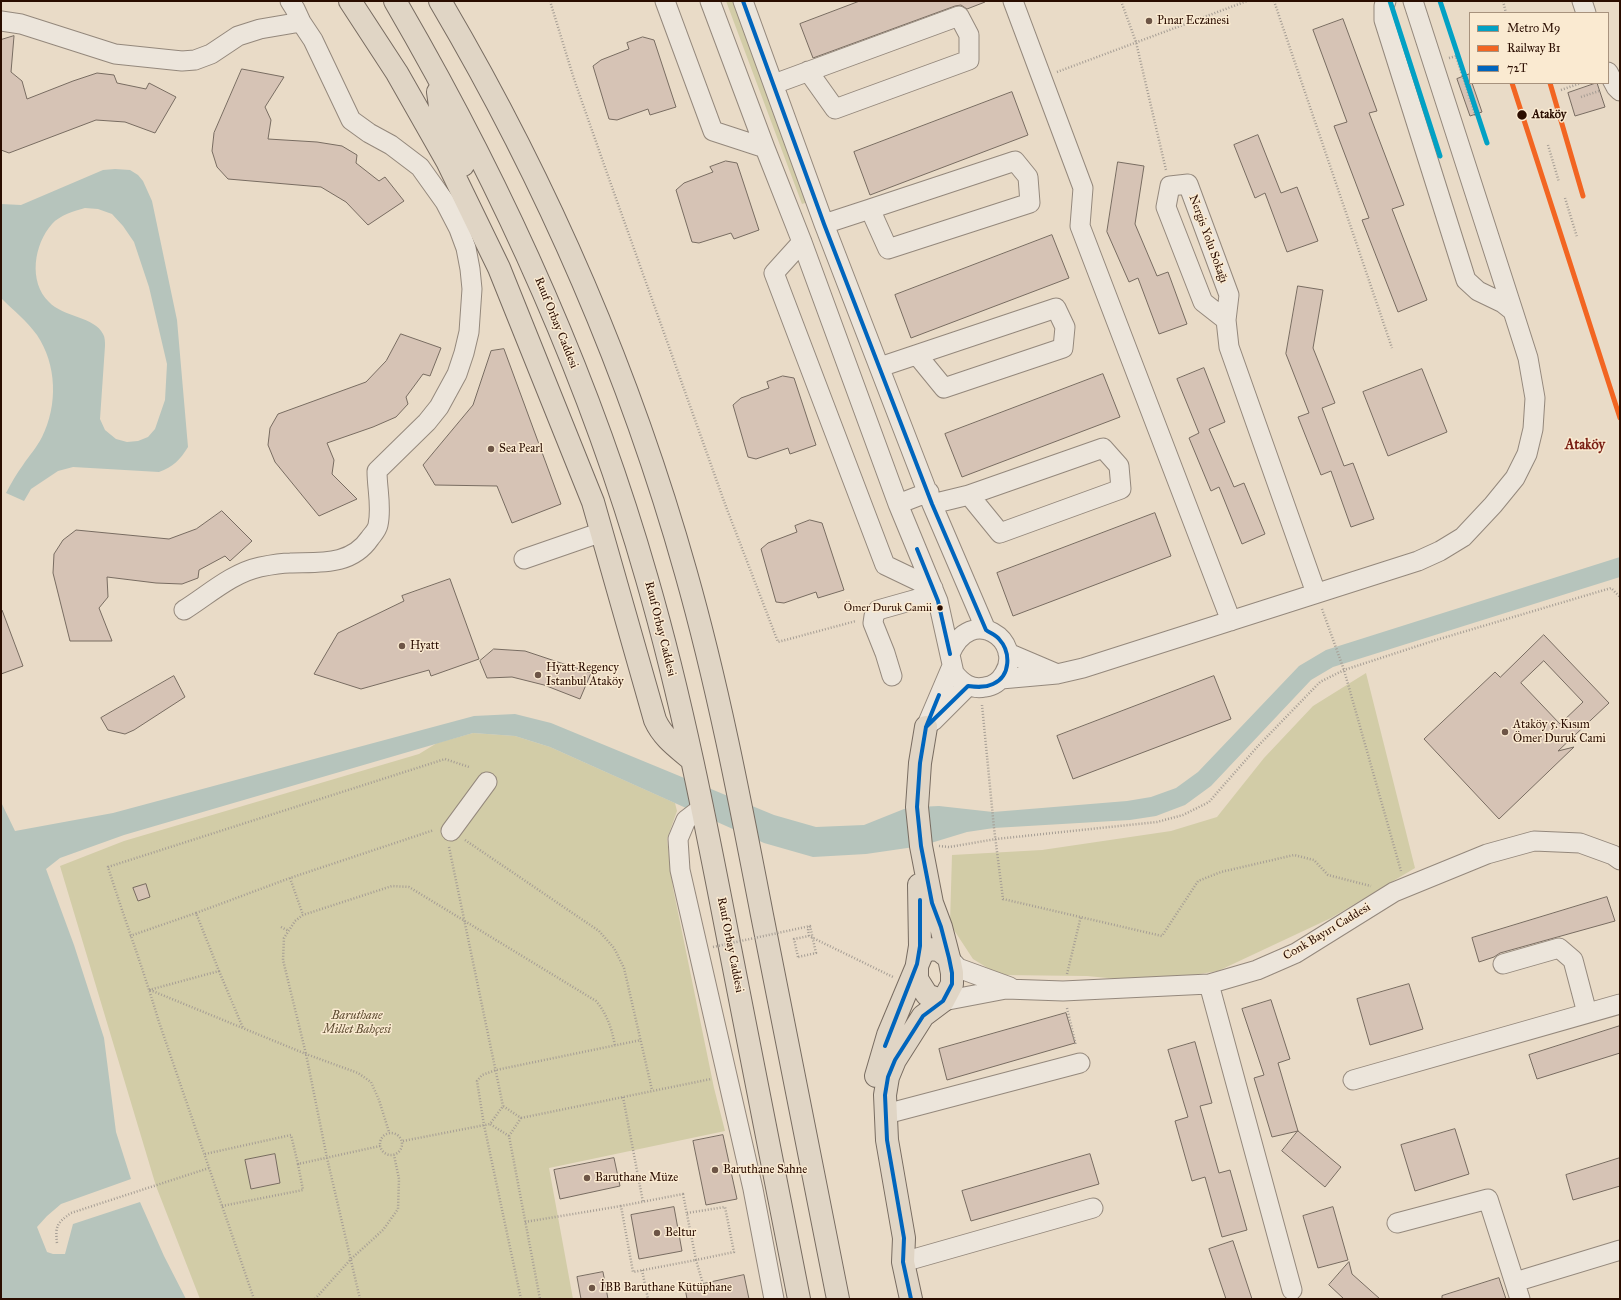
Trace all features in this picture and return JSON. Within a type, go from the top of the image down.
[{"type":"main road","points":[[350,1],[397,73],[447,161],[502,275],[593,502],[655,720],[659,729],[669,741],[692,760]]},
{"type":"main road","name":"Rauf Orbay Caddesi","points":[[395,1],[459,115],[535,272],[565,343],[603,441],[648,580],[703,807],[799,1299]]},
{"type":"main road","points":[[440,1],[525,157],[580,277],[624,387],[654,473],[686,575],[731,756],[838,1299]]},
{"type":"main road","points":[[454,1],[456,29]]},
{"type":"main road","points":[[435,71],[441,113],[460,155],[466,176],[473,215]]},
{"type":"main road","points":[[911,1299],[903,1262],[904,1238],[887,1140],[885,1095],[888,1077],[895,1060],[923,1016],[942,1001],[952,984],[952,973],[949,958],[941,926],[932,903],[921,846],[917,807],[920,763],[926,727]]},
{"type":"main road","points":[[921,846],[919,856],[920,946],[917,964],[917,979],[927,995],[942,1001]]},
{"type":"main road","points":[[903,1262],[893,1244],[879,1174],[872,1098],[877,1072],[888,1035],[922,954],[929,949],[940,950],[949,958]]},
{"type":"street","points":[[184,610],[231,579],[250,570],[259,567],[289,563],[318,563],[337,561],[355,554],[362,548],[378,527],[380,508],[377,491],[377,471],[414,436],[439,407],[457,374],[470,332],[472,303],[470,269],[466,248],[452,215],[420,167],[391,145],[370,134],[351,120],[313,40],[290,1]]},
{"type":"street","points":[[665,1],[713,131],[764,148]]},
{"type":"street","points":[[710,1],[764,148],[800,236],[898,504],[934,591],[951,660],[954,673],[960,681],[974,687],[996,684],[1006,671],[1009,662],[1008,653],[1001,638],[986,630],[976,629],[959,637],[951,660],[926,727]]},
{"type":"street","points":[[743,1],[817,206],[931,498],[986,630]]},
{"type":"street","points":[[1013,1],[1083,188],[1080,226],[1231,621]]},
{"type":"street","points":[[1386,1],[1384,6],[1384,20],[1466,280],[1478,291],[1503,303],[1513,311]]},
{"type":"street","points":[[1001,678],[1057,674],[1084,668],[1418,561],[1440,551],[1463,537],[1493,505],[1515,478],[1528,448],[1533,429],[1536,398],[1528,358],[1414,1]]},
{"type":"street","points":[[1582,1],[1586,12]]},
{"type":"street","points":[[774,84],[808,71],[959,16],[969,35],[969,60],[835,109],[808,71]]},
{"type":"street","points":[[1,21],[21,24],[115,54],[182,61],[195,60],[211,54],[238,36],[260,29],[301,22]]},
{"type":"street","points":[[1609,74],[1616,87],[1620,91]]},
{"type":"street","points":[[824,224],[1015,161],[1028,177],[1030,203],[888,249],[870,209]]},
{"type":"street","name":"Nergis Yolu Sokağı","points":[[1188,184],[1229,295],[1226,320],[1203,302],[1166,206],[1170,186],[1188,184]]},
{"type":"street","points":[[817,206],[800,236],[774,273],[885,565],[934,591]]},
{"type":"street","points":[[880,367],[1056,308],[1065,327],[1063,348],[944,388],[917,355]]},
{"type":"street","points":[[1226,320],[1229,347],[1316,593]]},
{"type":"street","points":[[898,504],[931,498],[969,495],[1103,448],[1119,466],[1121,489],[1000,533],[969,495]]},
{"type":"street","points":[[524,559],[602,532]]},
{"type":"street","points":[[892,676],[873,623],[874,616],[878,610],[934,591]]},
{"type":"street","points":[[1008,653],[1057,674]]},
{"type":"street","points":[[926,727],[974,687]]},
{"type":"street","points":[[448,829],[487,782]]},
{"type":"street","points":[[703,807],[686,820],[678,839],[680,870],[753,1189],[774,1299]]},
{"type":"street","name":"Conk Bayırı Caddesi","points":[[942,1001],[1006,989],[1063,991],[1209,984],[1257,970],[1296,953],[1400,889],[1487,854],[1534,840],[1580,843],[1613,855],[1620,860]]},
{"type":"street","points":[[1503,964],[1559,948],[1573,960],[1587,1012]]},
{"type":"street","name":"Conk Bayırı Caddesi","points":[[949,958],[958,968],[990,981],[1021,990]]},
{"type":"street","points":[[1209,984],[1292,1290]]},
{"type":"street","points":[[1354,1080],[1587,1012],[1620,1004]]},
{"type":"street","points":[[886,1114],[1080,1063]]},
{"type":"street","points":[[1397,1223],[1488,1199],[1518,1290],[1620,1250]]},
{"type":"street","points":[[903,1262],[1093,1208]]},
{"type":"path","points":[[550,1],[582,100],[725,504],[778,642],[874,616]]},
{"type":"path","points":[[1121,1],[1136,42],[1170,186]]},
{"type":"path","points":[[1042,77],[1248,1]]},
{"type":"path","points":[[1274,1],[1392,348]]},
{"type":"path","points":[[1503,1],[1506,12]]},
{"type":"path","points":[[1463,77],[1476,117]]},
{"type":"path","points":[[1561,90],[1578,84]]},
{"type":"path","points":[[1581,97],[1600,91]]},
{"type":"path","points":[[1548,145],[1559,182]]},
{"type":"path","points":[[1565,198],[1577,237]]},
{"type":"path","points":[[921,846],[949,847],[996,839],[1157,822],[1190,812],[1209,802],[1258,746],[1320,682],[1344,670],[1436,640],[1611,588],[1620,597]]},
{"type":"path","points":[[974,687],[993,812],[1003,899],[1162,936],[1198,881],[1221,872],[1294,855],[1314,860],[1328,876],[1400,889],[1344,670],[1316,593]]},
{"type":"path","points":[[254,1299],[158,1019],[108,867],[445,759],[469,767]]},
{"type":"path","points":[[130,936],[290,878],[448,829]]},
{"type":"path","points":[[448,829],[464,920],[503,1106],[521,1118]]},
{"type":"path","points":[[448,829],[599,931],[614,948],[624,968],[652,1090]]},
{"type":"path","points":[[290,878],[303,915]]},
{"type":"path","points":[[360,1299],[327,1158],[306,1054],[293,1007],[283,960],[284,938],[295,921],[303,915],[392,886],[409,887],[596,1001],[605,1012],[616,1046]]},
{"type":"path","points":[[196,913],[243,1028]]},
{"type":"path","points":[[1080,1063],[1063,991],[1081,916]]},
{"type":"path","points":[[809,936],[808,930],[810,926]]},
{"type":"path","points":[[712,947],[810,926]]},
{"type":"path","points":[[810,926],[816,953],[798,957],[794,939],[809,936],[909,985]]},
{"type":"path","points":[[281,928],[289,931]]},
{"type":"path","points":[[149,990],[219,971]]},
{"type":"path","points":[[149,990],[306,1054],[358,1073],[371,1082],[379,1100],[389,1132]]},
{"type":"path","points":[[521,1299],[484,1125],[477,1081],[482,1075],[496,1070],[641,1040]]},
{"type":"path","points":[[540,1299],[509,1136],[521,1118],[728,1075]]},
{"type":"path","points":[[623,1097],[642,1202]]},
{"type":"path","points":[[490,1124],[503,1106]]},
{"type":"path","points":[[403,1141],[490,1124],[509,1136]]},
{"type":"path","points":[[394,1155],[384,1152],[380,1146],[381,1139],[389,1132],[396,1133],[403,1141]]},
{"type":"path","points":[[205,1154],[291,1135],[303,1190],[222,1206]]},
{"type":"path","points":[[394,1155],[401,1150],[403,1141]]},
{"type":"path","points":[[298,1164],[380,1146]]},
{"type":"path","points":[[315,1299],[351,1259],[383,1230],[398,1209],[399,1179],[394,1155]]},
{"type":"path","points":[[58,1244],[56,1230],[62,1220],[71,1213],[209,1168]]},
{"type":"path","points":[[525,1222],[684,1194],[696,1260],[703,1284]]},
{"type":"path","points":[[621,1206],[633,1272],[734,1252],[725,1207],[687,1213]]},
{"type":"path","points":[[642,1270],[648,1299]]},
{"type":"green space","points":[[726,1],[733,1],[808,202],[802,204]]},
{"type":"green space","points":[[1366,673],[1415,868],[1331,918],[1218,971],[1150,982],[1087,976],[999,975],[973,959],[950,924],[952,855],[1042,850],[1171,831],[1217,817],[1264,758],[1313,706]]},
{"type":"green space","name":"Baruthane Millet Bahçesi","points":[[473,733],[515,736],[550,747],[675,803],[677,811],[667,839],[673,888],[714,1088],[725,1131],[549,1168],[573,1299],[200,1299],[156,1186],[60,866],[124,841],[419,754],[437,743]]},
{"type":"shaded area","points":[[103,170],[130,170],[138,175],[143,181],[152,201],[177,320],[188,447],[176,462],[159,472],[73,467],[58,471],[31,489],[24,501],[6,493],[18,472],[42,437],[47,425],[53,399],[52,372],[44,347],[37,335],[1,298],[1,204],[21,205]],"holes":[[[85,208],[98,209],[112,214],[123,226],[134,242],[149,287],[167,364],[165,400],[155,429],[148,437],[138,441],[127,442],[116,439],[105,430],[100,419],[105,346],[105,338],[103,334],[99,328],[93,324],[62,311],[49,302],[42,294],[36,274],[36,263],[41,242],[52,224],[63,216],[76,210]]]},
{"type":"shaded area","points":[[1620,557],[1620,577],[1333,667],[1311,680],[1211,786],[1185,805],[1156,816],[1130,820],[994,828],[967,832],[921,846],[866,854],[813,857],[764,843],[550,747],[515,736],[473,733],[124,835],[60,858],[46,869],[74,945],[104,1038],[116,1132],[131,1179],[61,1204],[37,1227],[47,1252],[53,1254],[65,1254],[73,1224],[140,1202],[164,1256],[186,1299],[1,1299],[1,802],[15,831],[113,813],[474,716],[515,714],[551,723],[774,815],[816,827],[864,825],[904,809],[917,807],[939,806],[993,812],[1127,801],[1151,797],[1176,788],[1198,772],[1299,666],[1326,650]]},
{"type":"building","points":[[860,1],[985,2],[967,9],[961,5],[955,6],[813,58],[800,24]]},
{"type":"building","points":[[1343,19],[1377,111],[1369,113],[1404,205],[1392,209],[1427,300],[1398,312],[1362,220],[1369,218],[1334,126],[1347,122],[1313,30]]},
{"type":"building","points":[[14,36],[11,72],[22,81],[27,99],[97,73],[114,75],[117,83],[146,89],[149,83],[176,97],[155,133],[125,122],[96,120],[9,153],[1,150],[1,40]]},
{"type":"building","points":[[643,37],[654,40],[676,107],[650,115],[648,109],[617,120],[609,119],[593,66],[601,60],[629,49],[627,43]]},
{"type":"building","points":[[242,69],[284,77],[265,107],[271,120],[268,139],[317,142],[342,146],[357,155],[356,163],[379,181],[385,177],[404,201],[368,225],[346,202],[321,187],[228,179],[217,167],[212,151],[214,133]]},
{"type":"building","points":[[1469,74],[1469,84],[1472,84],[1482,112],[1470,116],[1457,79]]},
{"type":"building","points":[[1597,84],[1605,107],[1575,116],[1568,93]]},
{"type":"building","points":[[1012,92],[1028,135],[870,195],[854,152]]},
{"type":"building","points":[[1258,135],[1281,193],[1297,187],[1318,241],[1287,252],[1265,193],[1255,198],[1234,145]]},
{"type":"building","points":[[726,161],[737,163],[759,230],[734,239],[731,233],[699,243],[692,242],[676,190],[684,183],[713,172],[710,167]]},
{"type":"building","points":[[1118,162],[1144,166],[1135,224],[1157,276],[1168,272],[1187,324],[1159,334],[1138,278],[1129,282],[1107,232]]},
{"type":"building","points":[[1052,235],[1069,278],[911,338],[895,295]]},
{"type":"building","points":[[1298,286],[1323,290],[1313,348],[1335,403],[1322,408],[1344,466],[1353,463],[1374,519],[1351,527],[1331,471],[1321,475],[1298,417],[1309,413],[1286,354]]},
{"type":"building","points":[[401,334],[441,348],[430,376],[423,374],[406,397],[408,404],[396,417],[373,427],[327,443],[334,460],[332,474],[357,499],[319,516],[275,462],[268,445],[270,428],[278,414],[366,382],[386,361]]},
{"type":"building","points":[[504,349],[561,504],[512,523],[497,486],[435,485],[423,465],[473,405],[491,351]]},
{"type":"building","points":[[1204,368],[1225,422],[1209,429],[1234,487],[1244,483],[1265,534],[1242,544],[1219,487],[1211,491],[1189,438],[1199,433],[1177,379]]},
{"type":"building","points":[[1422,369],[1447,432],[1388,456],[1363,392]]},
{"type":"building","points":[[1103,374],[1120,417],[962,477],[945,434]]},
{"type":"building","points":[[783,376],[794,378],[816,445],[790,454],[788,448],[756,459],[748,457],[733,405],[741,398],[769,388],[767,382]]},
{"type":"building","points":[[222,511],[252,541],[230,561],[225,556],[199,570],[198,578],[182,584],[156,583],[107,577],[108,597],[99,608],[112,641],[70,641],[53,573],[54,554],[63,540],[76,530],[169,539],[196,529]]},
{"type":"building","points":[[1155,513],[1171,556],[1013,616],[997,573]]},
{"type":"building","points":[[810,520],[822,523],[844,590],[818,598],[816,592],[784,603],[776,602],[761,549],[768,543],[797,532],[795,526]]},
{"type":"building","name":"Hyatt","points":[[450,579],[479,659],[431,676],[429,670],[361,689],[314,674],[338,633],[404,601],[402,596]]},
{"type":"building","points":[[1,610],[23,666],[1,674]]},
{"type":"building","name":"Ataköy 5. Kısım Ömer Duruk Cami","points":[[1544,635],[1609,703],[1558,751],[1574,747],[1499,819],[1424,739],[1495,672],[1500,677]],"holes":[[[1544,661],[1583,702],[1560,724],[1521,683]]]},
{"type":"building","name":"Hyatt Regency Istanbul Ataköy","points":[[494,649],[525,651],[591,673],[580,699],[544,685],[512,677],[487,678],[480,661]]},
{"type":"building","points":[[174,676],[185,697],[134,730],[125,734],[108,730],[101,718]]},
{"type":"building","points":[[1214,676],[1231,719],[1073,779],[1057,736]]},
{"type":"building","points":[[146,884],[150,897],[138,901],[133,888]]},
{"type":"building","points":[[1607,897],[1615,921],[1500,953],[1494,957],[1479,962],[1472,938]]},
{"type":"building","points":[[1409,984],[1423,1029],[1370,1045],[1357,999]]},
{"type":"building","points":[[1271,1000],[1290,1059],[1278,1063],[1298,1131],[1272,1137],[1254,1078],[1264,1075],[1242,1009]]},
{"type":"building","points":[[1066,1013],[1075,1043],[947,1080],[939,1049]]},
{"type":"building","points":[[1620,1026],[1620,1053],[1537,1079],[1529,1055]]},
{"type":"building","points":[[1195,1042],[1212,1103],[1200,1106],[1219,1173],[1230,1170],[1247,1230],[1222,1237],[1205,1177],[1192,1181],[1175,1121],[1188,1117],[1168,1050]]},
{"type":"building","points":[[1455,1129],[1469,1174],[1415,1191],[1401,1145]]},
{"type":"building","points":[[1298,1131],[1341,1167],[1325,1187],[1282,1151]]},
{"type":"building","name":"Baruthane Sahne","points":[[723,1135],[737,1199],[706,1205],[693,1141]]},
{"type":"building","points":[[275,1154],[280,1183],[251,1189],[245,1160]]},
{"type":"building","points":[[1090,1154],[1099,1184],[971,1221],[962,1191]]},
{"type":"building","name":"Baruthane Müze","points":[[614,1158],[620,1186],[560,1199],[554,1170]]},
{"type":"building","points":[[1620,1158],[1620,1186],[1573,1200],[1566,1175]]},
{"type":"building","name":"Beltur","points":[[674,1207],[682,1251],[639,1259],[631,1215]]},
{"type":"building","points":[[1333,1207],[1348,1260],[1318,1268],[1303,1216]]},
{"type":"building","points":[[1233,1241],[1252,1299],[1226,1299],[1209,1249]]},
{"type":"building","points":[[1349,1262],[1352,1274],[1380,1299],[1344,1299],[1329,1285]]},
{"type":"building","name":"İBB Baruthane Kütüphane","points":[[603,1272],[608,1299],[581,1299],[577,1277]]},
{"type":"building","points":[[744,1275],[749,1299],[687,1299],[685,1288]]},
{"type":"building","points":[[1499,1278],[1506,1299],[1442,1299],[1442,1296]]},
{"type":"metro line","name":"M9","points":[[1390,1],[1440,156]]},
{"type":"metro line","name":"M9","points":[[1440,1],[1487,143]]},
{"type":"rail line","name":"B1","points":[[1512,84],[1620,418]]},
{"type":"rail line","name":"B1","points":[[1550,84],[1583,196]]},
{"type":"transit line","name":"72T","points":[[743,1],[824,224],[932,504],[986,630],[995,635],[1006,650],[1006,670],[999,680],[987,686],[968,686],[926,727]]},
{"type":"transit line","name":"72T","points":[[917,549],[938,601],[950,654]]},
{"type":"transit line","name":"72T","points":[[911,1299],[903,1262],[904,1238],[887,1140],[885,1095],[888,1077],[895,1060],[923,1016],[943,1001],[952,984],[952,973],[949,958],[941,927],[932,903],[921,846],[917,807],[920,763],[926,727],[939,695]]},
{"type":"transit line","name":"72T","points":[[885,1046],[917,964],[920,946],[920,900]]},
{"type":"place","name":"Pınar Eczanesi","points":[[1149,21]]},
{"type":"place","name":"Ataköy","points":[[1522,115]]},
{"type":"place","name":"Sea Pearl","points":[[491,449]]},
{"type":"place","name":"Ömer Duruk Camii","points":[[940,608]]},
{"type":"place","name":"Hyatt","points":[[402,646]]},
{"type":"place","name":"Hyatt Regency Istanbul Ataköy","points":[[538,675]]},
{"type":"place","name":"Ataköy 5. Kısım Ömer Duruk Cami","points":[[1505,732]]},
{"type":"place","name":"Baruthane Sahne","points":[[715,1170]]},
{"type":"place","name":"Baruthane Müze","points":[[587,1178]]},
{"type":"place","name":"Beltur","points":[[657,1233]]},
{"type":"place","name":"İBB Baruthane Kütüphane","points":[[592,1288]]},
{"type":"district","name":"Ataköy","points":[[1585,446]]}]
